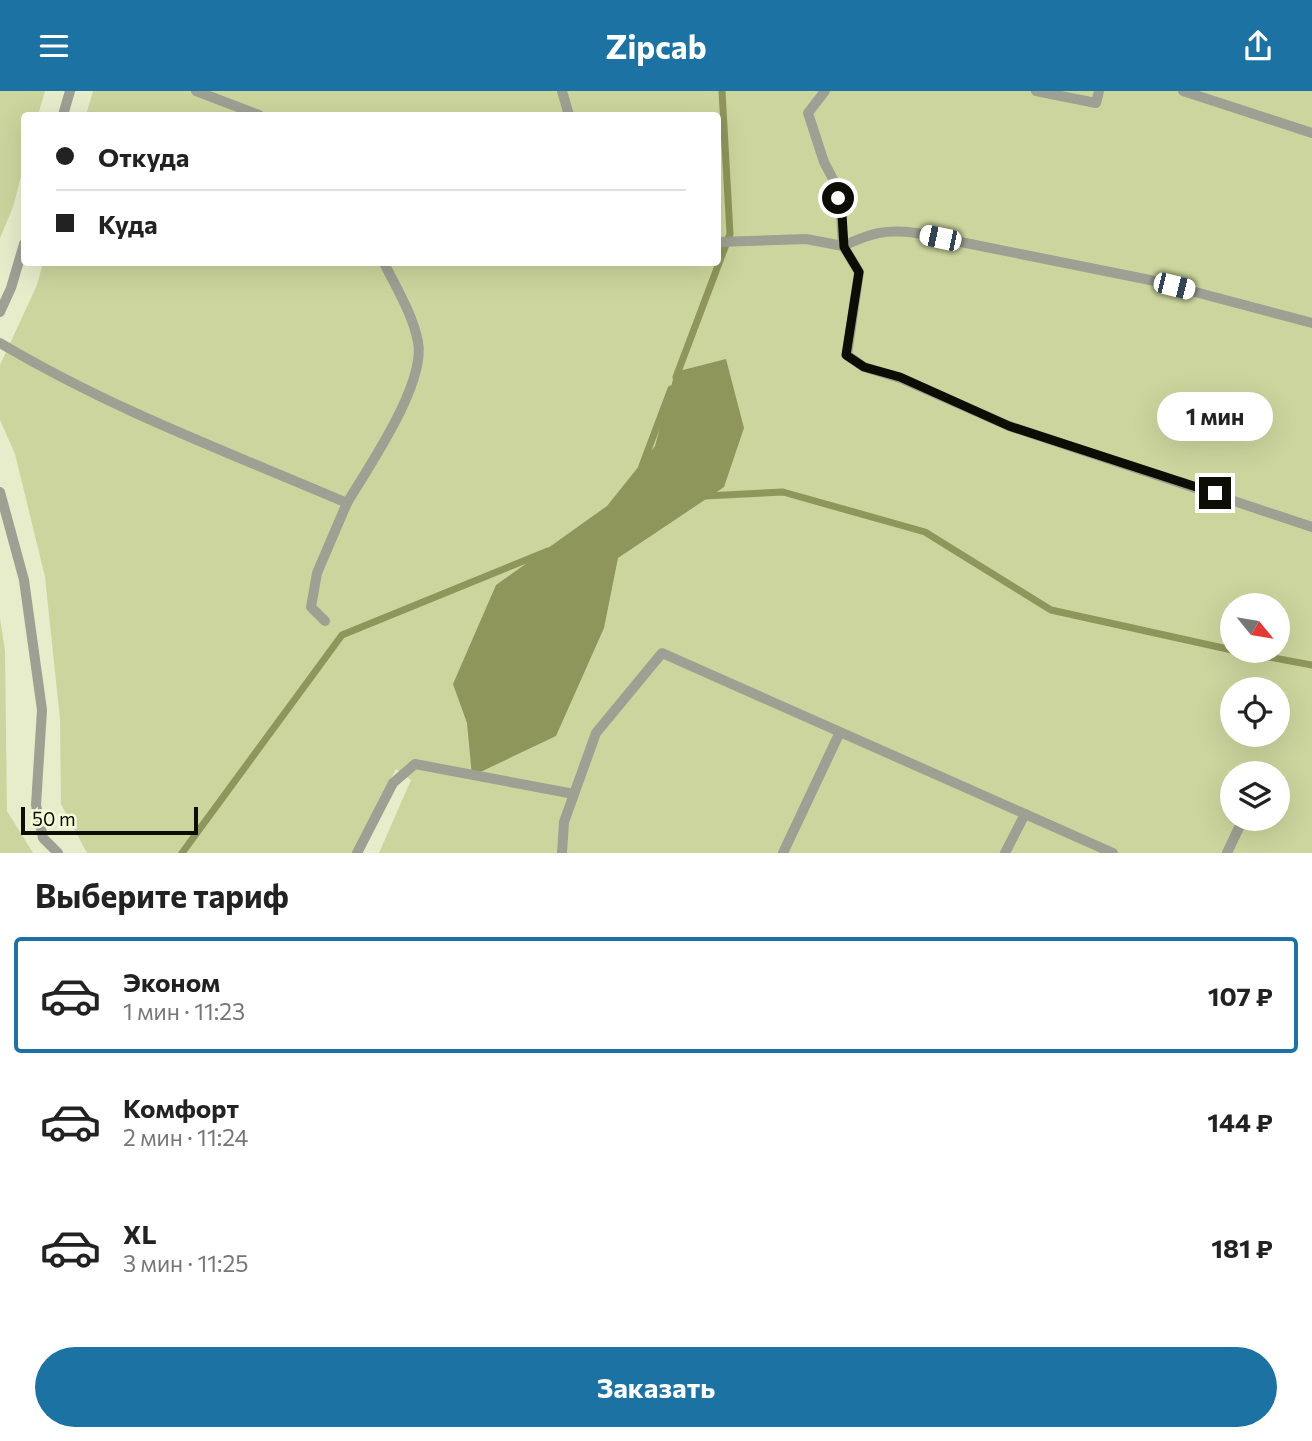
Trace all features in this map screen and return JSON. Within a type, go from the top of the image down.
[{"type":"lane","points":[[64,112],[70,91]]},
{"type":"lane","points":[[197,91],[251,112]]},
{"type":"lane","points":[[562,91],[568,112]]},
{"type":"lane","points":[[825,91],[808,113],[824,162],[834,181],[842,214],[844,247],[859,272],[846,355],[864,367],[900,377],[1009,426],[1312,527]]},
{"type":"lane","points":[[1036,91],[1096,103],[1099,91]]},
{"type":"lane","points":[[1183,91],[1312,133]]},
{"type":"lane","points":[[721,242],[806,239],[844,247],[870,234],[892,230],[916,233],[1150,280],[1312,323]]},
{"type":"lane","points":[[0,312],[11,288],[21,254]]},
{"type":"lane","points":[[325,621],[311,607],[317,573],[348,503],[390,430],[415,379],[419,343],[385,266]]},
{"type":"lane","points":[[0,343],[136,415],[348,503]]},
{"type":"lane","points":[[0,492],[24,580],[42,709],[36,805],[43,838],[58,853]]},
{"type":"lane","points":[[562,853],[564,822],[596,733],[662,653],[1113,853]]},
{"type":"lane","points":[[783,853],[840,732]]},
{"type":"lane","points":[[357,853],[393,783],[415,764],[574,794]]},
{"type":"lane","points":[[1004,853],[1025,814]]},
{"type":"lane","points":[[1227,853],[1237,831]]},
{"type":"shaded area","points":[[0,91],[45,91],[39,112],[21,112],[21,176],[13,207],[0,238]]},
{"type":"shaded area","points":[[93,91],[1312,91],[1312,853],[379,853],[411,780],[396,769],[352,853],[87,853],[61,804],[60,719],[45,577],[15,454],[0,420],[0,365],[37,285],[42,266],[721,266],[721,112],[87,112]]},
{"type":"shaded area","points":[[726,359],[744,428],[724,487],[618,558],[604,628],[556,736],[472,776],[467,723],[453,684],[496,585],[607,506],[655,446],[675,372]]},
{"type":"shaded area","points":[[0,618],[5,651],[7,811],[33,853],[0,853]]},
{"type":"waterway","points":[[721,258],[730,234],[722,91]]},
{"type":"waterway","points":[[676,377],[718,266]]},
{"type":"waterway","points":[[642,466],[671,389]]},
{"type":"waterway","points":[[705,496],[783,492],[925,532],[1051,610],[1220,647]]},
{"type":"waterway","points":[[182,853],[342,635],[548,551]]},
{"type":"waterway","points":[[1290,661],[1312,665]]},
{"type":"route","points":[[838,198],[844,247],[859,272],[846,355],[864,367],[900,377],[1009,426],[1215,493]]}]
